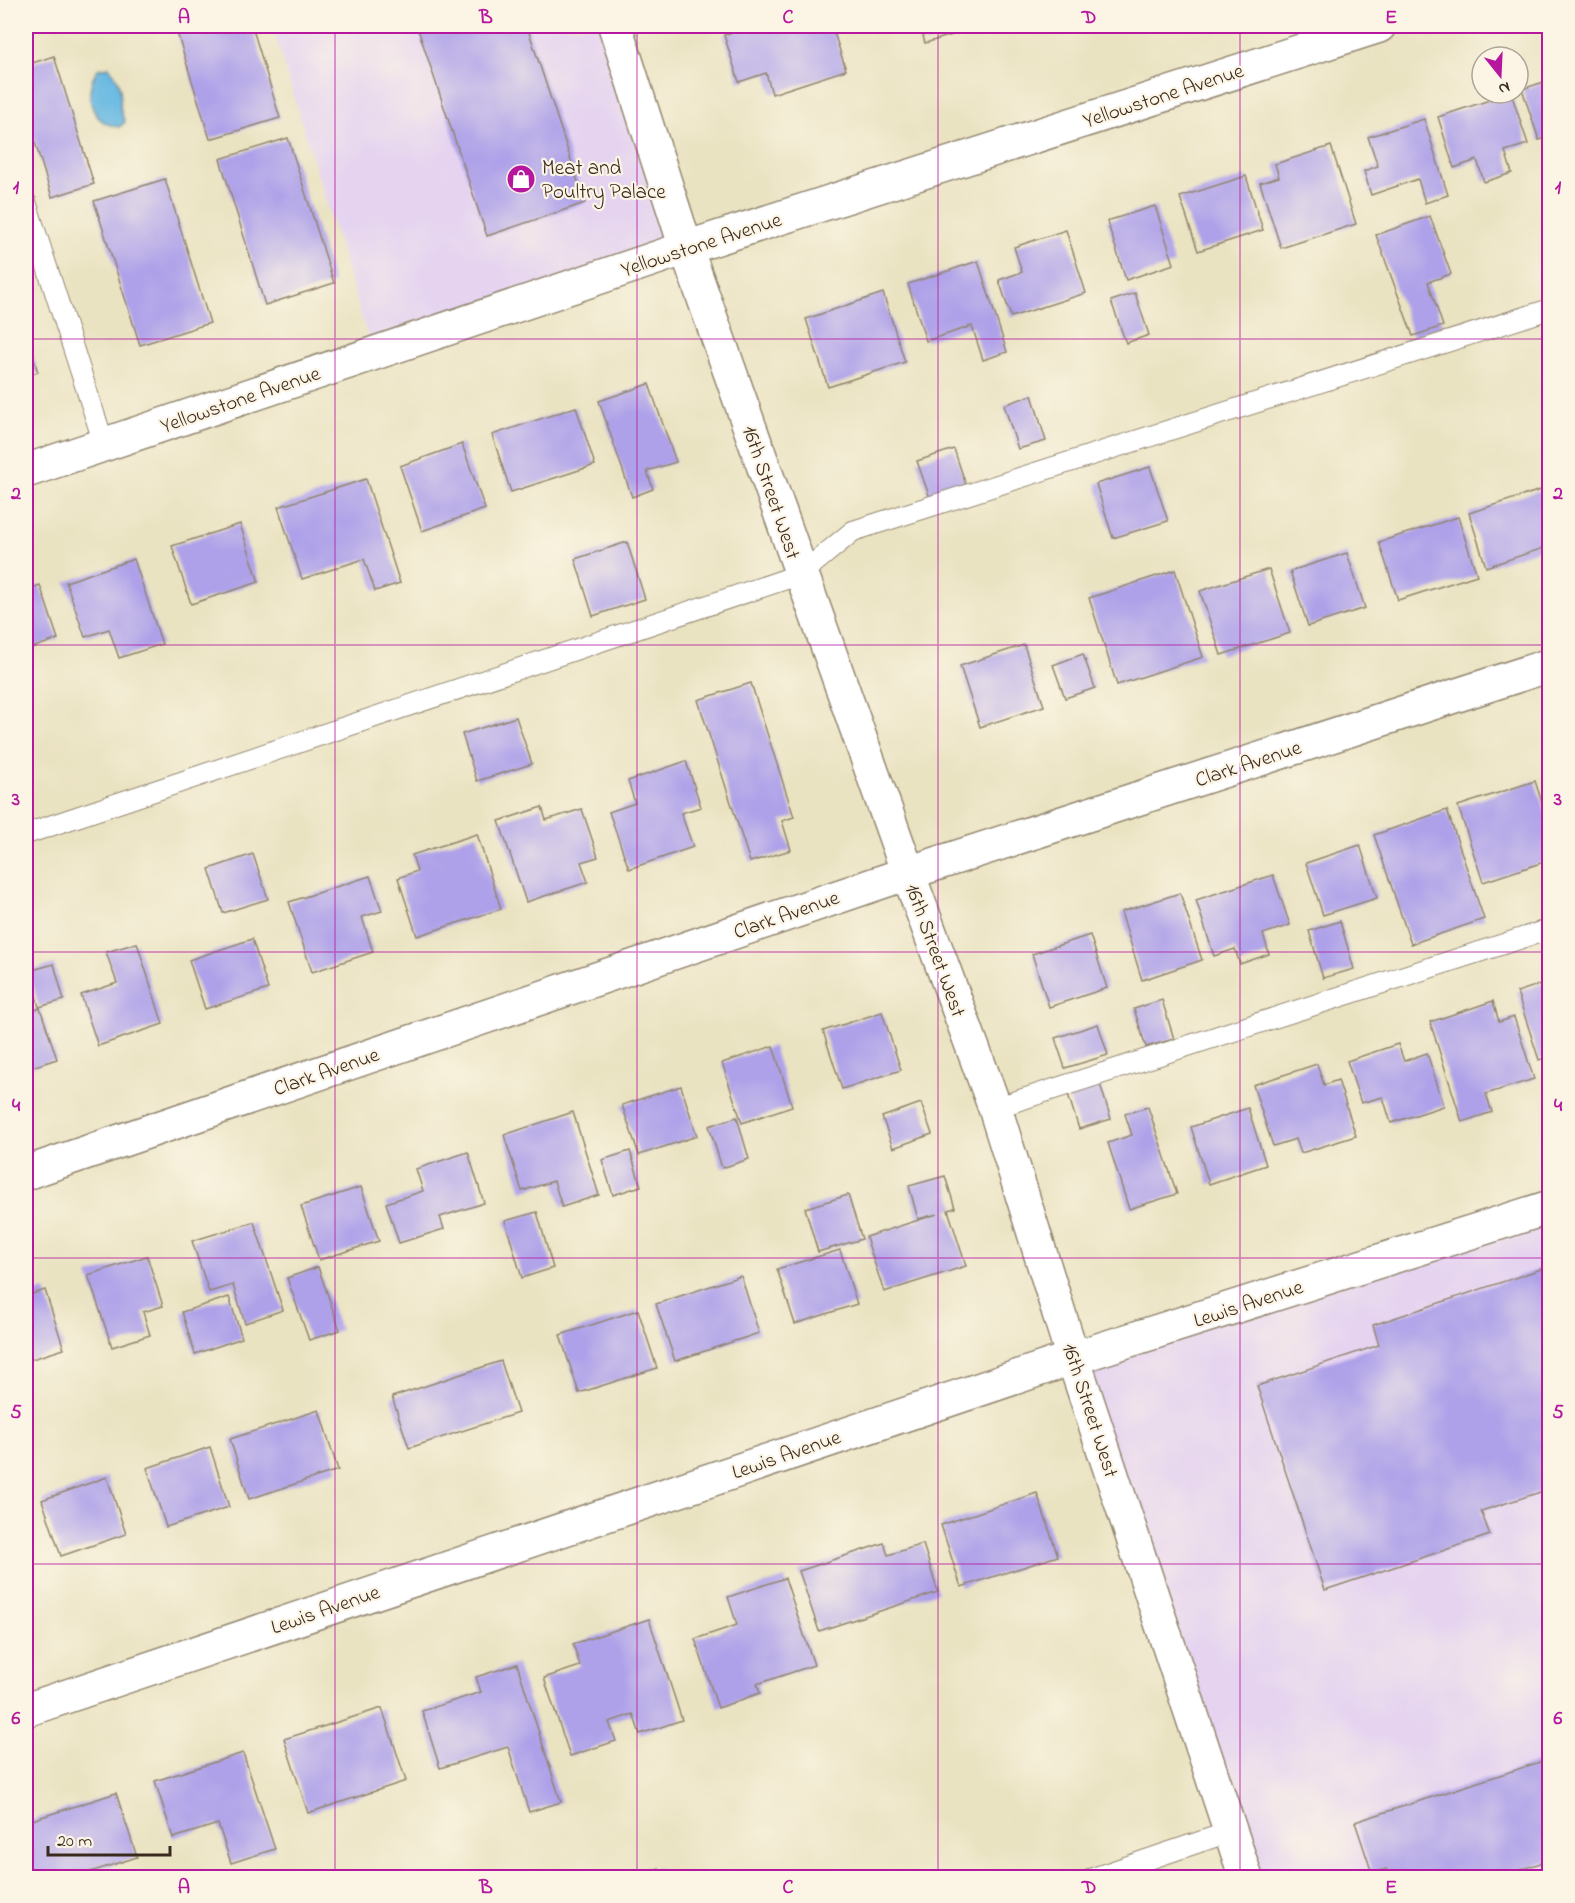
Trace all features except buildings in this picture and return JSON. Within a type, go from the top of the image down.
[{"type":"street","name":"16th Street West","points":[[615,26],[686,248],[908,873],[995,1108],[1074,1358],[1246,1878]]},
{"type":"street","name":"Yellowstone Avenue","points":[[26,471],[686,248],[1379,26]]},
{"type":"street","name":"Clark Avenue","points":[[26,1173],[908,873],[1550,665]]},
{"type":"street","name":"Lewis Avenue","points":[[26,1710],[1074,1358],[1550,1208]]},
{"type":"lane","points":[[26,202],[104,444]]},
{"type":"lane","points":[[26,834],[801,574],[853,531],[1550,309]]},
{"type":"lane","points":[[995,1108],[1550,929]]},
{"type":"lane","points":[[1093,1878],[1232,1831]]},
{"type":"shaded area","points":[[272,26],[616,26],[686,248],[373,354]]},
{"type":"shaded area","points":[[1549,1205],[1549,1877],[1246,1877],[1073,1358]]},
{"type":"water","points":[[109,67],[120,89],[120,108],[125,122],[119,127],[109,124],[95,113],[90,96],[93,78],[98,69]]},
{"type":"place","name":"Meat and Poultry Palace","points":[[521,179]]}]
